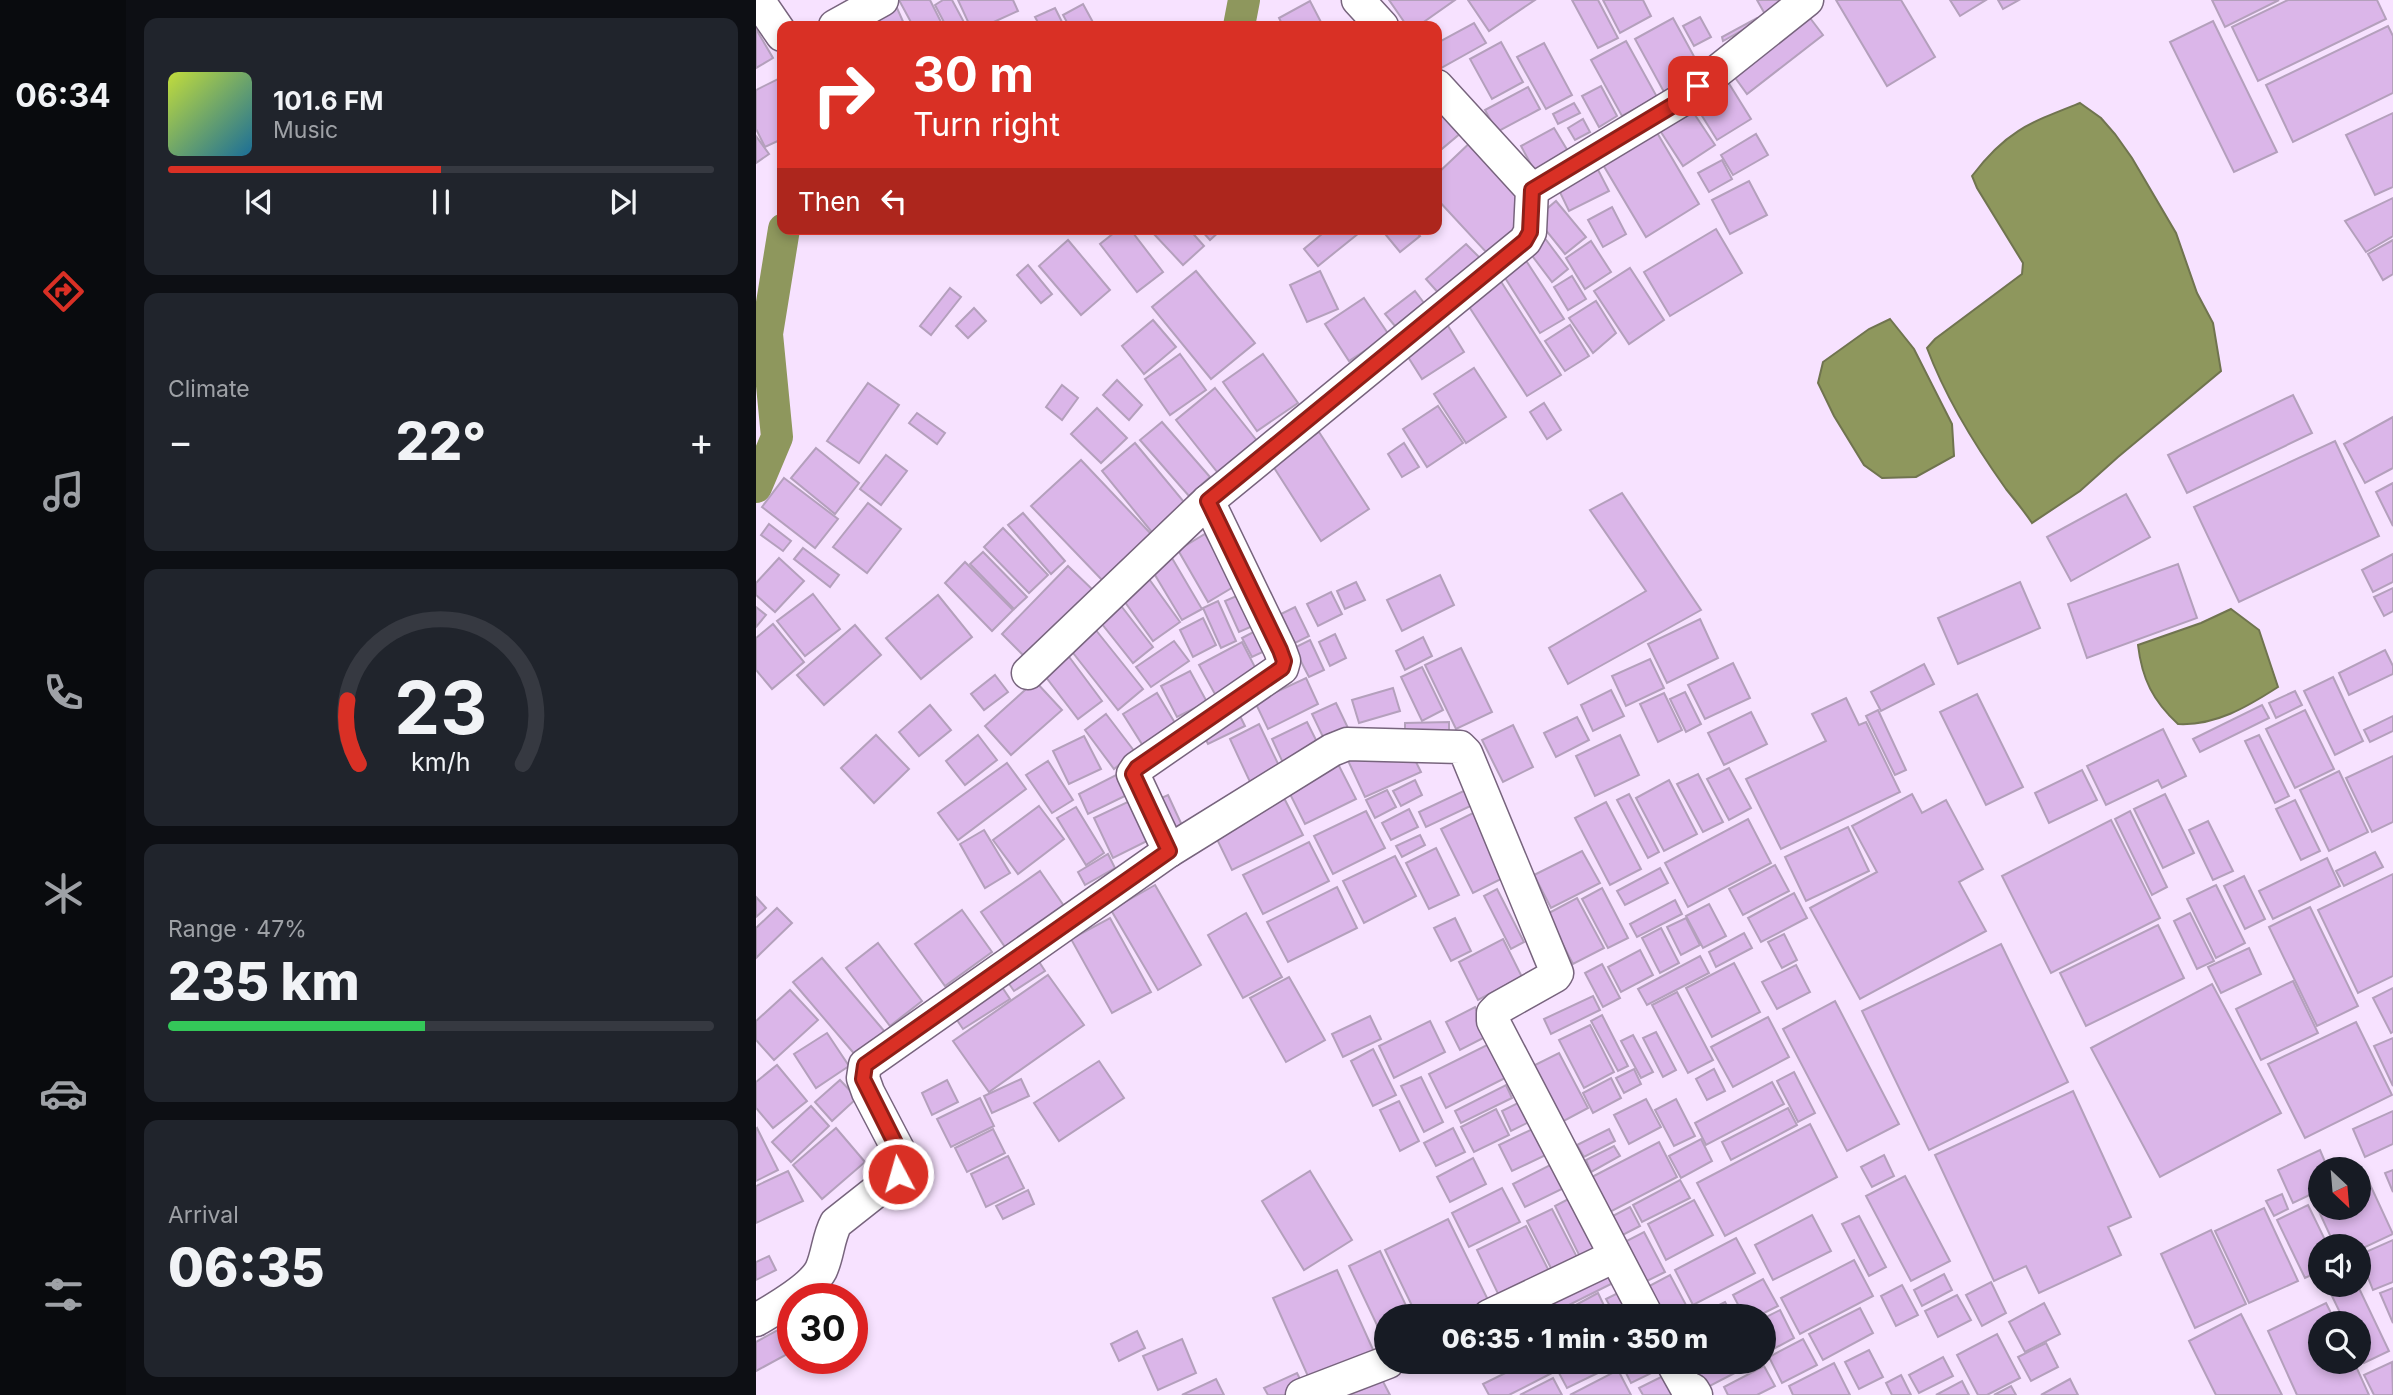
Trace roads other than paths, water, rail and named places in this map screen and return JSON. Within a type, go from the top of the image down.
[{"type":"street","points":[[758,0],[777,28]]},
{"type":"street","points":[[844,21],[882,0]]},
{"type":"street","points":[[1358,0],[1377,21]]},
{"type":"street","points":[[1532,190],[1680,101],[1807,0]]},
{"type":"street","points":[[1028,673],[1208,501],[1525,241],[1530,232],[1532,190],[1442,91]]},
{"type":"street","points":[[1169,851],[1133,774],[1137,768],[1282,668],[1284,661],[1208,501]]},
{"type":"street","points":[[756,1320],[782,1305],[816,1277],[822,1268],[836,1223],[898,1174],[902,1157],[865,1085],[865,1065],[1169,851],[1332,750],[1347,744],[1460,747],[1466,753],[1557,972],[1555,976],[1498,1008],[1493,1013],[1493,1021],[1641,1304]]},
{"type":"street","points":[[1514,1304],[1615,1256]]},
{"type":"street","points":[[1302,1395],[1374,1367]]},
{"type":"street","points":[[1679,1374],[1686,1387],[1696,1395]]},
{"type":"waterway","points":[[1240,21],[1244,0]]},
{"type":"waterway","points":[[756,487],[777,437],[767,334],[783,235]]}]
